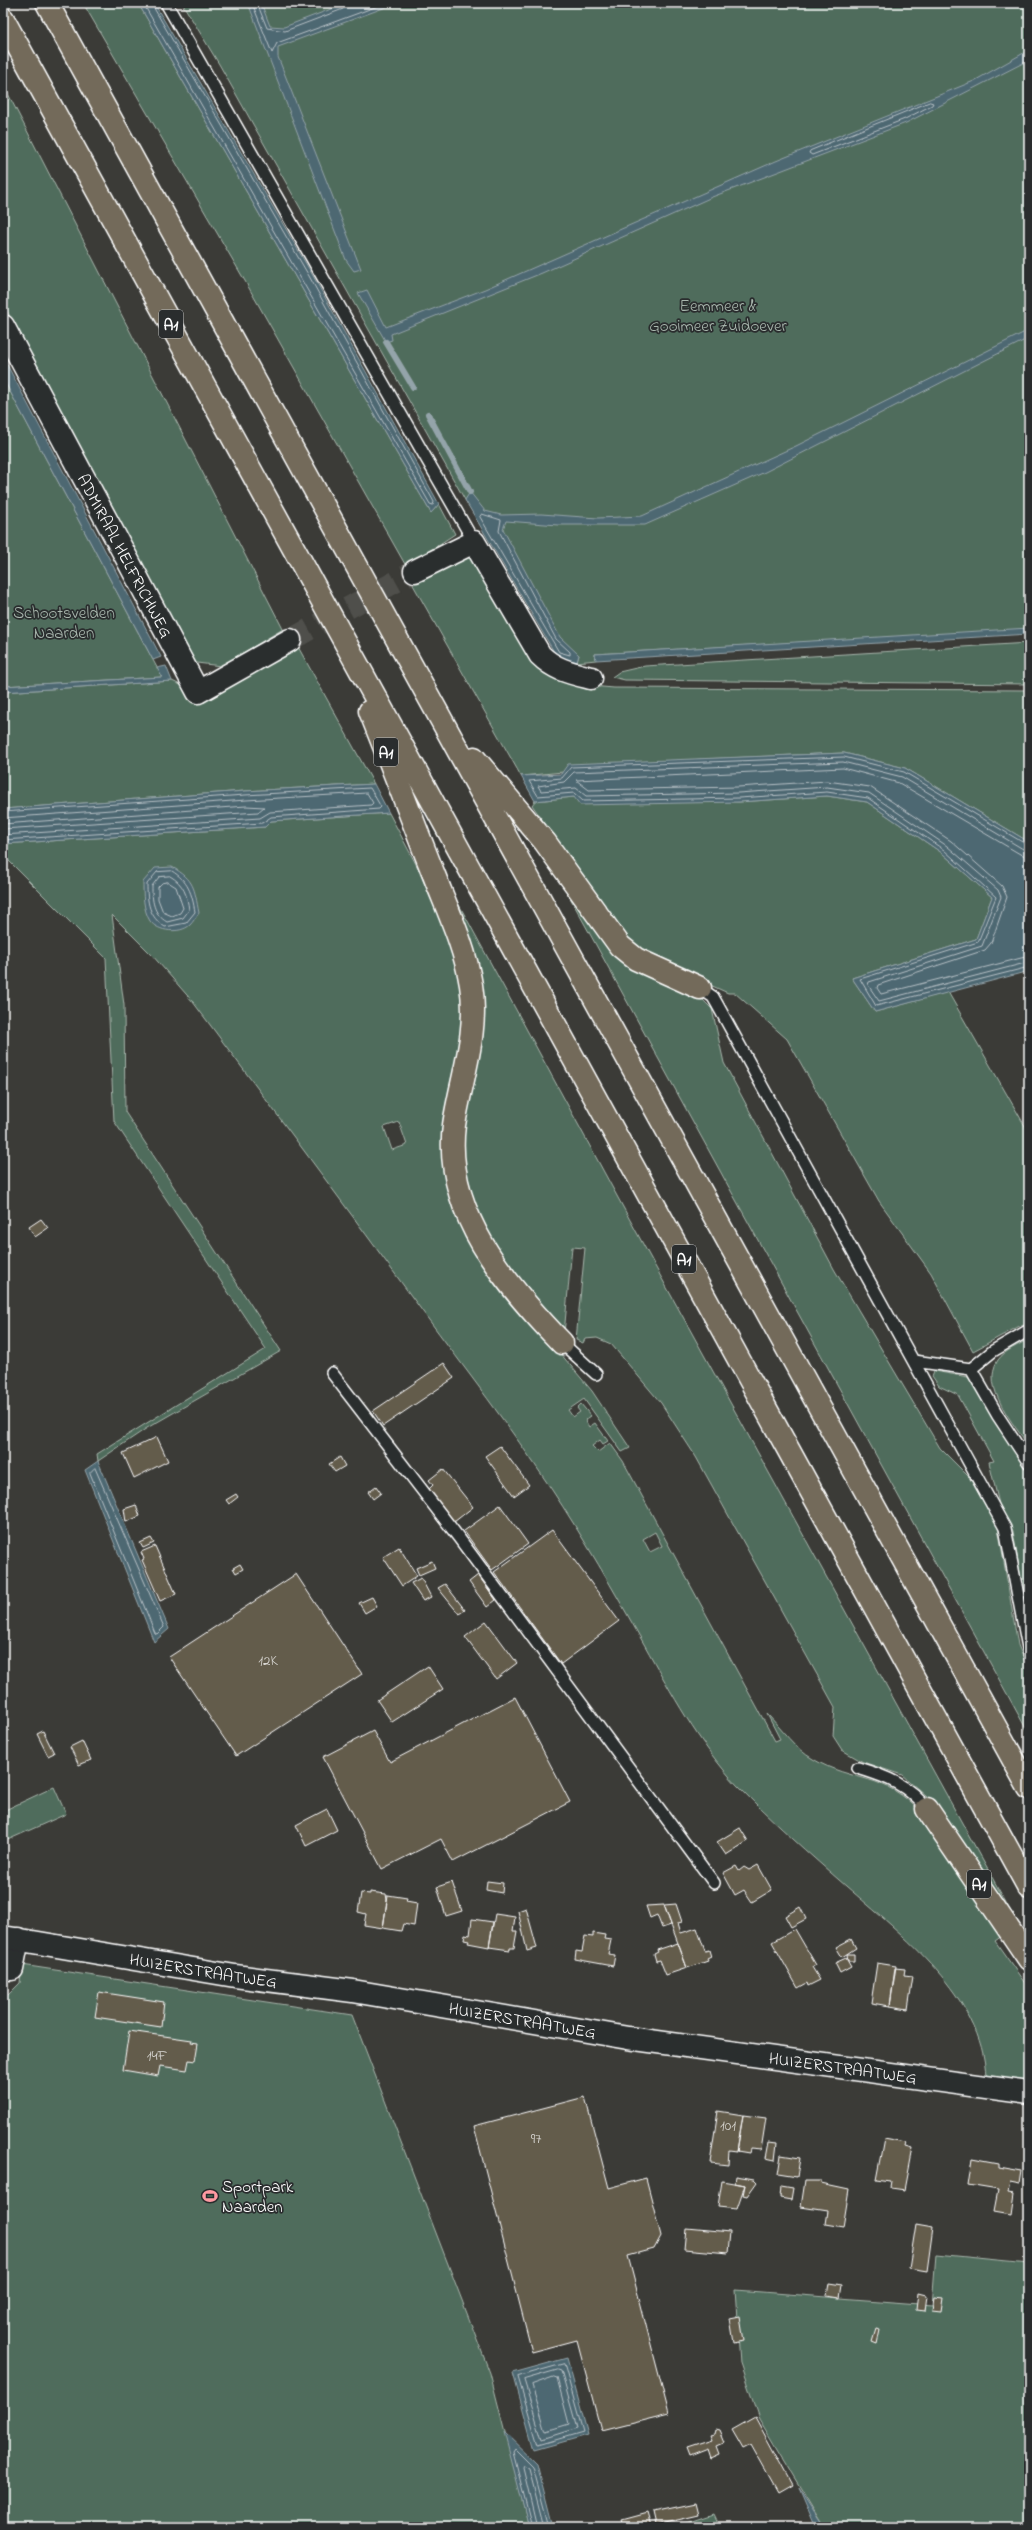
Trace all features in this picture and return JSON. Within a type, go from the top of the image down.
[{"type":"highway","points":[[47,3],[446,725],[1029,1788]]},
{"type":"highway","name":"A1","points":[[3,18],[1029,1888]]},
{"type":"highway","name":"A1","points":[[339,629],[450,914],[472,987],[472,1031],[454,1137],[454,1164],[460,1198],[473,1227],[499,1267],[534,1312],[562,1342]]},
{"type":"highway","points":[[446,725],[545,842],[620,946],[636,959],[700,988]]},
{"type":"highway","name":"A1","points":[[928,1809],[1029,1959]]},
{"type":"street","name":"ADMIRAAL HELFRICHWEG","points":[[3,326],[198,692],[290,640]]},
{"type":"street","points":[[415,571],[474,542],[540,655],[549,664],[562,671],[591,678]]},
{"type":"street","name":"HUIZERSTRAATWEG","points":[[3,1968],[12,1969],[10,1938],[235,1976],[348,1990],[628,2038],[1029,2093]]},
{"type":"lane","points":[[166,3],[474,542]]},
{"type":"lane","points":[[700,988],[713,997],[718,1004],[1006,1528],[1029,1653]]},
{"type":"lane","points":[[914,1361],[971,1369],[993,1351],[1029,1330]]},
{"type":"lane","name":"A1","points":[[562,1342],[596,1374]]},
{"type":"lane","points":[[971,1369],[998,1416],[1029,1462]]},
{"type":"lane","points":[[332,1373],[459,1538],[714,1883]]},
{"type":"lane","name":"A1","points":[[858,1768],[895,1780],[912,1792],[928,1809]]},
{"type":"green space","points":[[83,3],[138,3],[431,513],[439,504],[455,534],[406,566],[245,281]]},
{"type":"green space","name":"Eemmeer & Gooimeer Zuidoever","points":[[182,3],[1029,3],[1029,629],[595,654],[596,660],[577,662],[579,655],[560,654],[465,500],[219,64]]},
{"type":"green space","points":[[3,84],[283,629],[221,666],[189,662],[3,303]]},
{"type":"green space","name":"Schootsvelden Naarden","points":[[3,378],[6,384],[162,677],[3,686]]},
{"type":"green space","points":[[465,555],[483,566],[525,641],[591,686],[614,688],[1029,690],[1029,842],[905,768],[844,753],[701,759],[521,776],[412,583]]},
{"type":"green space","points":[[1029,643],[1029,684],[625,680],[612,677],[619,672],[645,666]]},
{"type":"green space","points":[[297,645],[374,784],[245,791],[3,809],[3,692],[172,681],[205,696]]},
{"type":"green space","points":[[827,796],[867,802],[942,853],[992,897],[976,939],[852,978],[875,1012],[948,992],[1029,1133],[1029,1321],[973,1351],[931,1273],[879,1201],[787,1039],[735,993],[728,993],[652,959],[630,945],[532,805],[535,801],[574,797],[739,802]]},
{"type":"green space","points":[[389,813],[417,866],[446,934],[457,965],[462,996],[462,1030],[445,1162],[560,1353],[592,1391],[630,1448],[622,1452],[584,1399],[568,1410],[573,1417],[580,1412],[577,1408],[581,1404],[591,1416],[585,1420],[589,1427],[595,1423],[608,1441],[603,1444],[600,1440],[592,1446],[598,1452],[610,1443],[623,1461],[775,1741],[780,1739],[767,1714],[806,1755],[828,1767],[882,1784],[908,1800],[921,1813],[1002,1936],[995,1941],[1029,1989],[1029,2084],[986,2077],[981,2048],[971,2020],[955,1994],[936,1970],[891,1925],[818,1862],[777,1824],[737,1785],[723,1769],[686,1718],[587,1545],[563,1506],[519,1442],[193,1002],[152,955],[112,915],[124,1005],[125,1112],[281,1351],[147,1428],[98,1461],[97,1454],[266,1349],[114,1121],[106,958],[3,855],[3,844],[265,827],[271,821]],"holes":[[[399,1122],[407,1145],[392,1150],[384,1127]],[[655,1532],[662,1546],[650,1552],[643,1539]]]},
{"type":"green space","points":[[444,877],[656,1268],[1020,1928],[926,1796],[902,1775],[863,1762],[842,1750],[833,1736],[835,1707],[696,1457],[661,1403],[611,1344],[597,1338],[585,1339],[583,1343],[576,1340],[585,1248],[572,1247],[564,1334],[543,1313],[476,1220],[460,1154],[476,1054]]},
{"type":"green space","points":[[562,883],[611,946],[697,994],[712,1009],[724,1063],[834,1269],[940,1448],[969,1477],[998,1527],[1018,1645],[1029,1672],[1029,1734]]},
{"type":"green space","points":[[1029,1339],[1029,1446],[1008,1417],[996,1393],[993,1382],[994,1370],[1001,1356]]},
{"type":"green space","points":[[934,1371],[968,1377],[1029,1474],[1029,1627],[1013,1531],[999,1504],[989,1462],[994,1461],[958,1395],[939,1386],[932,1376]]},
{"type":"green space","points":[[54,1787],[66,1814],[3,1842],[3,1811]]},
{"type":"green space","name":"Sportpark Naarden","points":[[22,1965],[352,2015],[490,2373],[529,2527],[3,2527],[3,2000],[20,1983]]},
{"type":"green space","points":[[936,2254],[1029,2263],[1029,2527],[824,2527],[759,2419],[740,2363],[735,2290],[932,2305]]},
{"type":"green space","points":[[714,2514],[720,2527],[675,2527]]},
{"type":"water","points":[[138,3],[154,3],[312,274],[439,504],[431,513]]},
{"type":"water","points":[[248,3],[261,3],[270,26],[284,27],[347,3],[397,3],[278,47],[278,57],[361,269],[354,271],[346,260]]},
{"type":"water","points":[[1029,50],[1029,60],[906,123],[712,197],[542,273],[391,334],[392,340],[386,342],[358,293],[367,290],[386,327],[485,289],[776,161],[974,81]]},
{"type":"water","points":[[1029,330],[1029,338],[765,472],[645,525],[558,525],[506,521],[503,529],[560,637],[579,655],[577,662],[557,657],[465,500],[470,492],[485,511],[501,515],[541,514],[598,518],[642,516],[796,446]]},
{"type":"water","points":[[3,357],[161,657],[153,660],[6,384],[3,378]]},
{"type":"water","points":[[1029,628],[1029,634],[596,660],[595,654]]},
{"type":"water","points":[[166,666],[172,681],[3,692],[3,686],[162,677],[157,668]]},
{"type":"water","points":[[844,753],[905,768],[1029,842],[1029,971],[875,1012],[852,978],[976,939],[992,897],[942,853],[867,802],[827,796],[739,802],[580,805],[574,797],[535,801],[521,776],[561,774],[568,764]]},
{"type":"water","points":[[374,784],[389,813],[271,821],[265,827],[3,844],[3,809],[245,791]]},
{"type":"water","points":[[172,867],[185,876],[192,886],[199,913],[186,928],[175,931],[158,928],[150,921],[145,907],[143,892],[143,882],[155,868]]},
{"type":"water","points":[[98,1461],[169,1629],[154,1642],[85,1470]]},
{"type":"water","points":[[567,2358],[588,2435],[534,2450],[513,2373]]},
{"type":"water","points":[[504,2432],[537,2464],[553,2527],[529,2527]]},
{"type":"water","points":[[798,2487],[824,2527],[815,2527]]},
{"type":"building","points":[[41,1219],[48,1228],[35,1237],[29,1227]]},
{"type":"building","points":[[444,1363],[454,1378],[383,1426],[373,1411]]},
{"type":"building","points":[[157,1437],[168,1461],[134,1478],[123,1453]]},
{"type":"building","points":[[500,1446],[529,1485],[514,1496],[485,1456]]},
{"type":"building","points":[[340,1457],[345,1466],[335,1472],[329,1464]]},
{"type":"building","points":[[443,1469],[473,1507],[454,1522],[428,1490],[433,1485],[429,1480]]},
{"type":"building","points":[[376,1486],[381,1493],[373,1499],[368,1492]]},
{"type":"building","points":[[236,1494],[238,1497],[229,1504],[226,1500]]},
{"type":"building","points":[[136,1505],[140,1516],[126,1522],[124,1509]]},
{"type":"building","points":[[500,1505],[528,1544],[492,1570],[464,1531]]},
{"type":"building","points":[[552,1530],[619,1621],[561,1664],[494,1572]]},
{"type":"building","points":[[151,1538],[154,1543],[143,1548],[140,1543]]},
{"type":"building","points":[[155,1546],[176,1594],[160,1601],[142,1560],[144,1559],[141,1552]]},
{"type":"building","points":[[399,1547],[417,1576],[402,1586],[383,1557]]},
{"type":"building","points":[[432,1561],[435,1568],[419,1575],[416,1568]]},
{"type":"building","points":[[240,1564],[243,1569],[236,1573],[233,1568]]},
{"type":"building","points":[[296,1574],[362,1674],[236,1756],[169,1657]]},
{"type":"building","points":[[478,1575],[496,1600],[487,1607],[469,1582]]},
{"type":"building","points":[[421,1578],[431,1597],[423,1601],[411,1583]]},
{"type":"building","points":[[445,1584],[465,1610],[459,1614],[438,1588]]},
{"type":"building","points":[[372,1597],[377,1606],[365,1613],[359,1603]]},
{"type":"building","points":[[486,1621],[517,1663],[496,1679],[465,1637]]},
{"type":"building","points":[[428,1666],[443,1689],[392,1722],[377,1700]]},
{"type":"building","points":[[515,1697],[570,1802],[453,1862],[441,1839],[382,1869],[323,1757],[373,1731],[390,1762]]},
{"type":"building","points":[[43,1731],[54,1753],[48,1756],[37,1734]]},
{"type":"building","points":[[82,1741],[91,1760],[79,1765],[70,1747]]},
{"type":"building","points":[[327,1809],[337,1830],[306,1846],[296,1825]]},
{"type":"building","points":[[740,1828],[748,1841],[726,1855],[717,1842]]},
{"type":"building","points":[[758,1865],[772,1890],[752,1902],[744,1890],[735,1895],[723,1873],[736,1866],[739,1871],[744,1867],[749,1870]]},
{"type":"building","points":[[487,1881],[503,1883],[502,1893],[486,1890]]},
{"type":"building","points":[[452,1882],[462,1911],[446,1916],[437,1887]]},
{"type":"building","points":[[370,1892],[386,1894],[387,1900],[383,1928],[364,1925],[366,1914],[358,1912],[361,1893],[370,1894]]},
{"type":"building","points":[[388,1895],[407,1898],[406,1901],[417,1903],[414,1926],[403,1924],[401,1931],[383,1928]]},
{"type":"building","points":[[676,1904],[682,1922],[678,1923],[681,1933],[697,1928],[705,1951],[709,1950],[711,1957],[707,1959],[708,1961],[687,1968],[664,1905]]},
{"type":"building","points":[[664,1905],[671,1925],[662,1928],[657,1915],[650,1918],[646,1906]]},
{"type":"building","points":[[800,1907],[806,1919],[791,1927],[785,1916]]},
{"type":"building","points":[[526,1908],[537,1948],[527,1951],[518,1911]]},
{"type":"building","points":[[495,1914],[515,1917],[513,1931],[517,1931],[514,1948],[510,1948],[510,1950],[489,1947]]},
{"type":"building","points":[[472,1919],[493,1922],[489,1947],[468,1943],[469,1941],[464,1940],[465,1934],[470,1935]]},
{"type":"building","points":[[795,1929],[816,1965],[812,1967],[820,1980],[808,1986],[807,1983],[798,1988],[772,1942]]},
{"type":"building","points":[[593,1933],[605,1935],[604,1939],[611,1940],[608,1954],[615,1955],[613,1966],[575,1959],[576,1951],[582,1952],[585,1936],[593,1937]]},
{"type":"building","points":[[851,1939],[856,1948],[842,1957],[836,1947]]},
{"type":"building","points":[[678,1943],[687,1968],[666,1975],[660,1960],[656,1961],[654,1954],[658,1952],[657,1950]]},
{"type":"building","points":[[847,1954],[854,1954],[854,1961],[848,1961]]},
{"type":"building","points":[[846,1958],[851,1967],[840,1973],[835,1963]]},
{"type":"building","points":[[877,1963],[896,1966],[890,2006],[871,2003]]},
{"type":"building","points":[[895,1968],[905,1969],[904,1975],[913,1976],[908,2009],[890,2006]]},
{"type":"building","points":[[99,1992],[164,2002],[161,2027],[95,2017]]},
{"type":"building","points":[[129,2031],[192,2040],[191,2042],[198,2043],[195,2061],[189,2060],[187,2070],[160,2066],[158,2076],[123,2070]]},
{"type":"building","points":[[585,2097],[609,2188],[646,2178],[661,2236],[654,2249],[628,2256],[669,2414],[601,2431],[577,2340],[532,2352],[474,2126]]},
{"type":"building","points":[[718,2111],[743,2115],[737,2151],[729,2150],[728,2165],[710,2163]]},
{"type":"building","points":[[743,2115],[766,2118],[761,2150],[750,2149],[749,2153],[737,2151]]},
{"type":"building","points":[[884,2138],[906,2142],[905,2146],[912,2148],[904,2190],[890,2188],[891,2182],[876,2180]]},
{"type":"building","points":[[769,2142],[777,2143],[775,2160],[766,2158]]},
{"type":"building","points":[[781,2155],[800,2158],[797,2177],[778,2174]]},
{"type":"building","points":[[972,2158],[999,2163],[999,2167],[1022,2171],[1020,2184],[1010,2182],[1008,2192],[1014,2193],[1011,2214],[994,2211],[998,2190],[968,2185]]},
{"type":"building","points":[[736,2176],[754,2179],[757,2182],[747,2196],[743,2195],[745,2185],[735,2183]]},
{"type":"building","points":[[722,2181],[745,2185],[737,2208],[718,2206]]},
{"type":"building","points":[[805,2181],[821,2181],[821,2184],[849,2190],[843,2227],[825,2224],[827,2211],[801,2207]]},
{"type":"building","points":[[781,2186],[793,2188],[791,2200],[780,2198]]},
{"type":"building","points":[[916,2224],[933,2227],[927,2271],[909,2268]]},
{"type":"building","points":[[686,2228],[730,2232],[728,2253],[684,2249]]},
{"type":"building","points":[[829,2283],[842,2285],[840,2298],[827,2296]]},
{"type":"building","points":[[918,2293],[926,2295],[924,2311],[916,2310]]},
{"type":"building","points":[[934,2296],[943,2297],[941,2311],[932,2310]]},
{"type":"building","points":[[740,2316],[744,2341],[734,2343],[730,2318]]},
{"type":"building","points":[[876,2329],[880,2330],[877,2344],[872,2342]]},
{"type":"building","points":[[755,2417],[792,2485],[778,2493],[751,2445],[743,2449],[732,2430]]},
{"type":"building","points":[[715,2430],[719,2431],[724,2443],[717,2446],[720,2454],[711,2458],[708,2449],[690,2456],[687,2448],[712,2440],[710,2435],[714,2434]]},
{"type":"building","points":[[696,2503],[699,2515],[656,2525],[653,2512]]},
{"type":"building","points":[[647,2513],[651,2527],[623,2527],[621,2520]]},
{"type":"waterway","points":[[386,342],[413,387]]},
{"type":"waterway","points":[[428,414],[470,492]]},
{"type":"tunnel","points":[[290,640],[415,571]]},
{"type":"place","name":"Sportpark Naarden","points":[[210,2196]]}]
